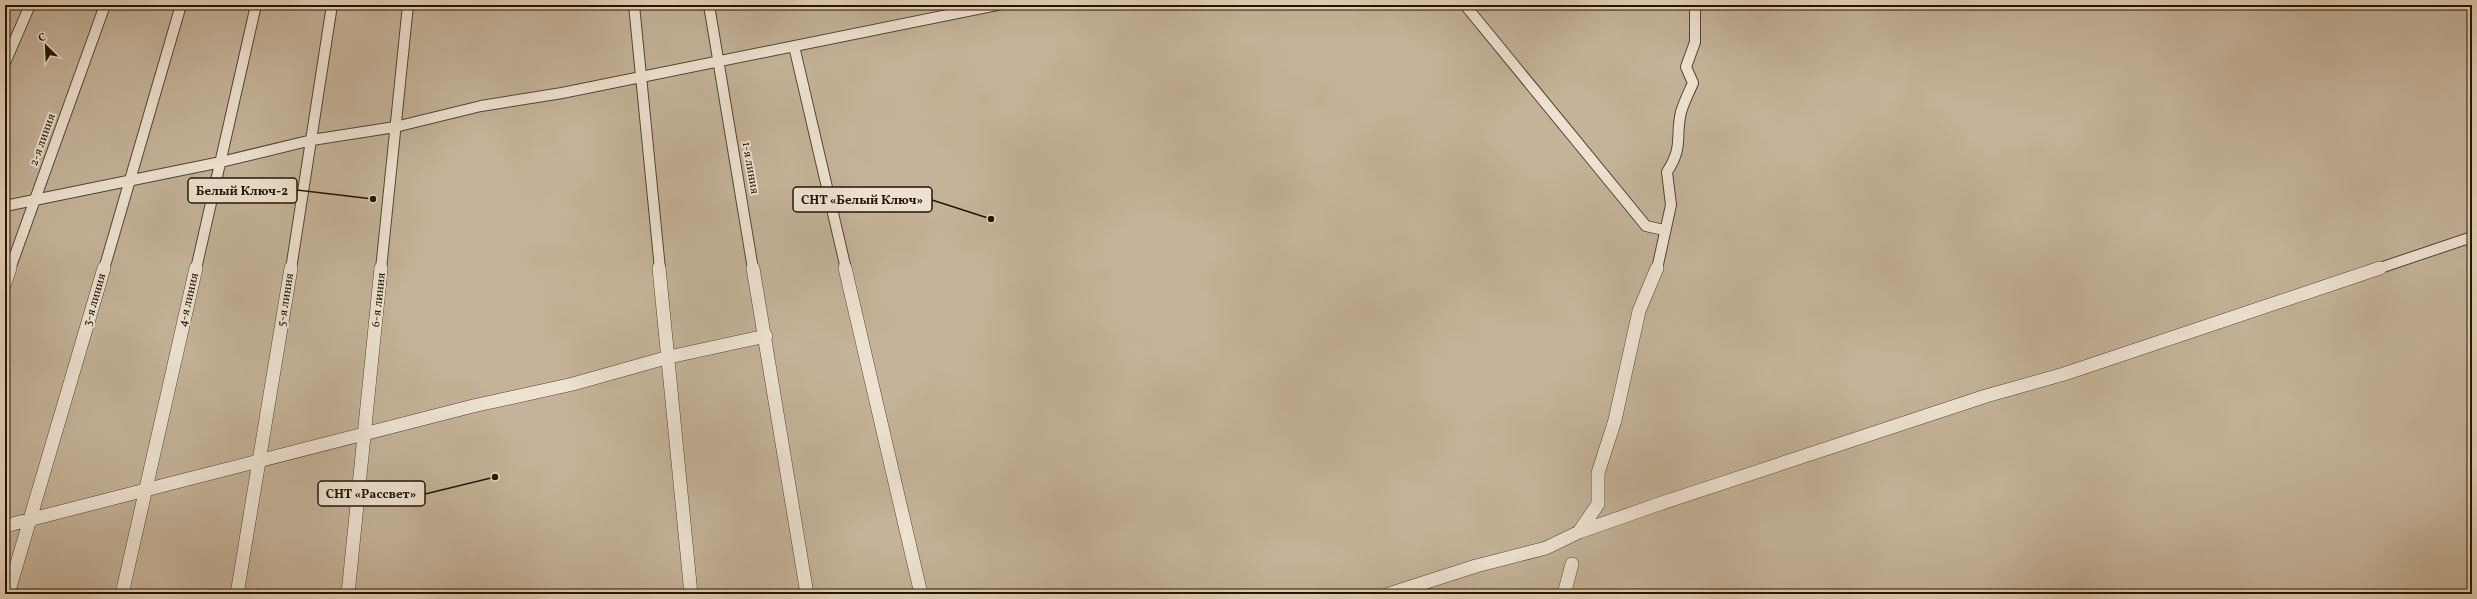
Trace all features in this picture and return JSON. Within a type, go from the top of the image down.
[{"type":"street","points":[[5,63],[30,5]]},
{"type":"street","name":"2-я линия","points":[[5,283],[105,5]]},
{"type":"street","name":"3-я линия","points":[[8,594],[181,5]]},
{"type":"street","name":"4-я линия","points":[[122,594],[256,5]]},
{"type":"street","name":"5-я линия","points":[[237,594],[312,140],[332,5]]},
{"type":"street","name":"6-я линия","points":[[348,594],[408,5]]},
{"type":"street","points":[[634,5],[691,594]]},
{"type":"street","name":"1-я линия","points":[[709,5],[766,336],[807,594]]},
{"type":"street","points":[[5,206],[221,162],[312,140],[395,127],[481,106],[562,93],[997,5]]},
{"type":"street","points":[[1465,5],[1646,226],[1664,230]]},
{"type":"street","points":[[1579,532],[1598,504],[1598,473],[1615,420],[1639,311],[1657,269],[1664,230],[1672,205],[1667,172],[1675,160],[1680,139],[1681,113],[1693,83],[1686,67],[1695,42],[1695,5]]},
{"type":"street","points":[[794,46],[921,594]]},
{"type":"street","points":[[1390,594],[1476,566],[1546,548],[1579,532],[2472,237]]},
{"type":"street","points":[[5,526],[145,492],[473,406],[573,384],[669,357],[766,336]]},
{"type":"street","points":[[1564,594],[1572,564]]},
{"type":"shaded area","points":[[5,5],[2472,5],[2472,594],[5,594]]},
{"type":"place","name":"Белый Ключ-2","points":[[373,199]]},
{"type":"place","name":"СНТ «Белый Ключ»","points":[[991,219]]},
{"type":"place","name":"СНТ «Рассвет»","points":[[495,477]]}]
